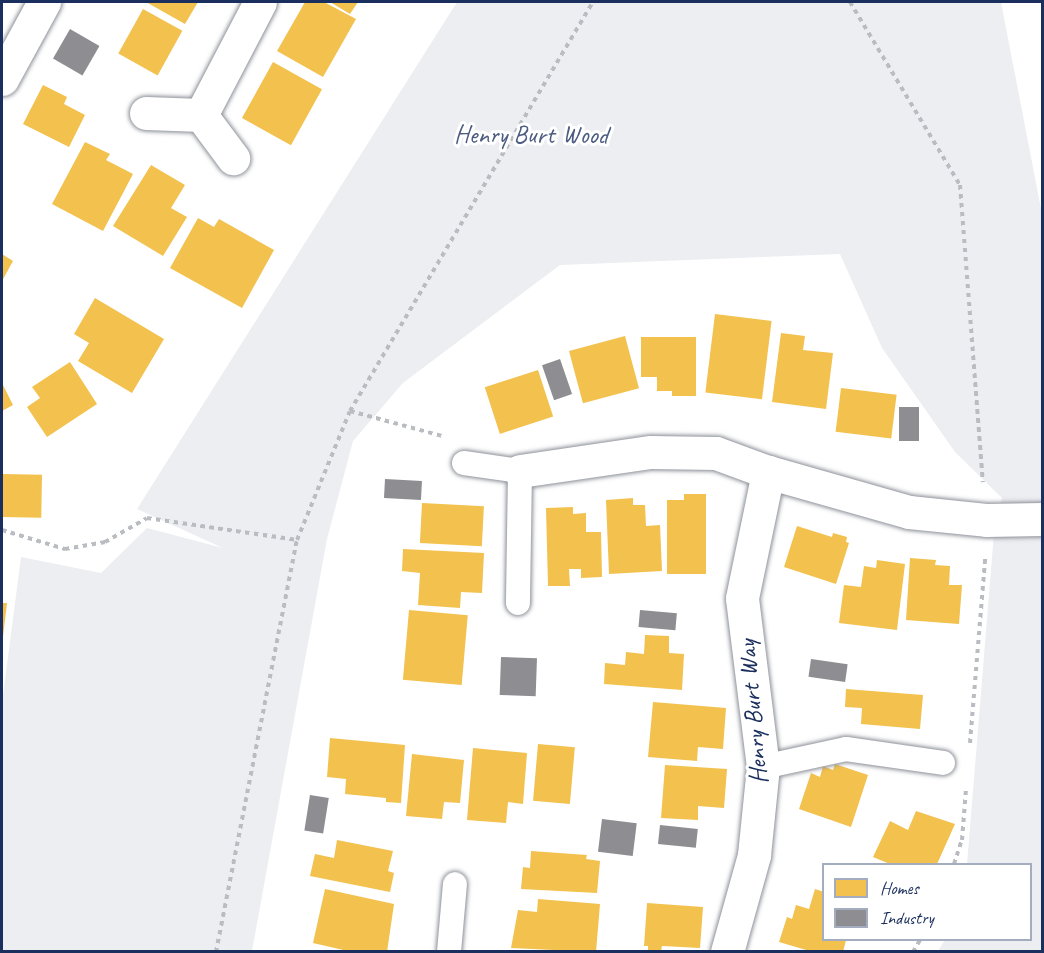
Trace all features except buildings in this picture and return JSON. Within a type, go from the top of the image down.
[{"type":"street","points":[[2,78],[44,2]]},
{"type":"street","points":[[201,115],[260,2]]},
{"type":"street","points":[[146,113],[201,115]]},
{"type":"street","points":[[201,115],[233,158]]},
{"type":"street","points":[[520,471],[651,452],[716,453],[768,472],[909,512],[986,520],[1042,519]]},
{"type":"street","name":"Henry Burt Way","points":[[727,951],[754,855],[763,767],[742,598],[768,472]]},
{"type":"lane","points":[[464,463],[520,471],[518,603]]},
{"type":"lane","points":[[763,767],[846,749],[943,763]]},
{"type":"lane","points":[[449,951],[455,884]]},
{"type":"path","points":[[216,951],[297,540],[350,411],[593,2]]},
{"type":"path","points":[[850,2],[960,185],[986,520],[970,749]]},
{"type":"path","points":[[350,411],[443,436],[464,463]]},
{"type":"path","points":[[2,531],[65,549],[105,542],[147,518],[297,540]]},
{"type":"path","points":[[954,863],[962,840],[967,783]]},
{"type":"green space","name":"Henry Burt Wood","points":[[457,2],[1001,2],[1042,214],[1042,951],[938,951],[944,941],[1032,941],[1032,863],[967,863],[994,533],[1002,498],[955,452],[882,348],[840,254],[560,265],[403,383],[353,441],[327,539],[252,951],[2,952],[2,703],[21,557],[101,573],[147,528],[223,548],[137,509]]}]
